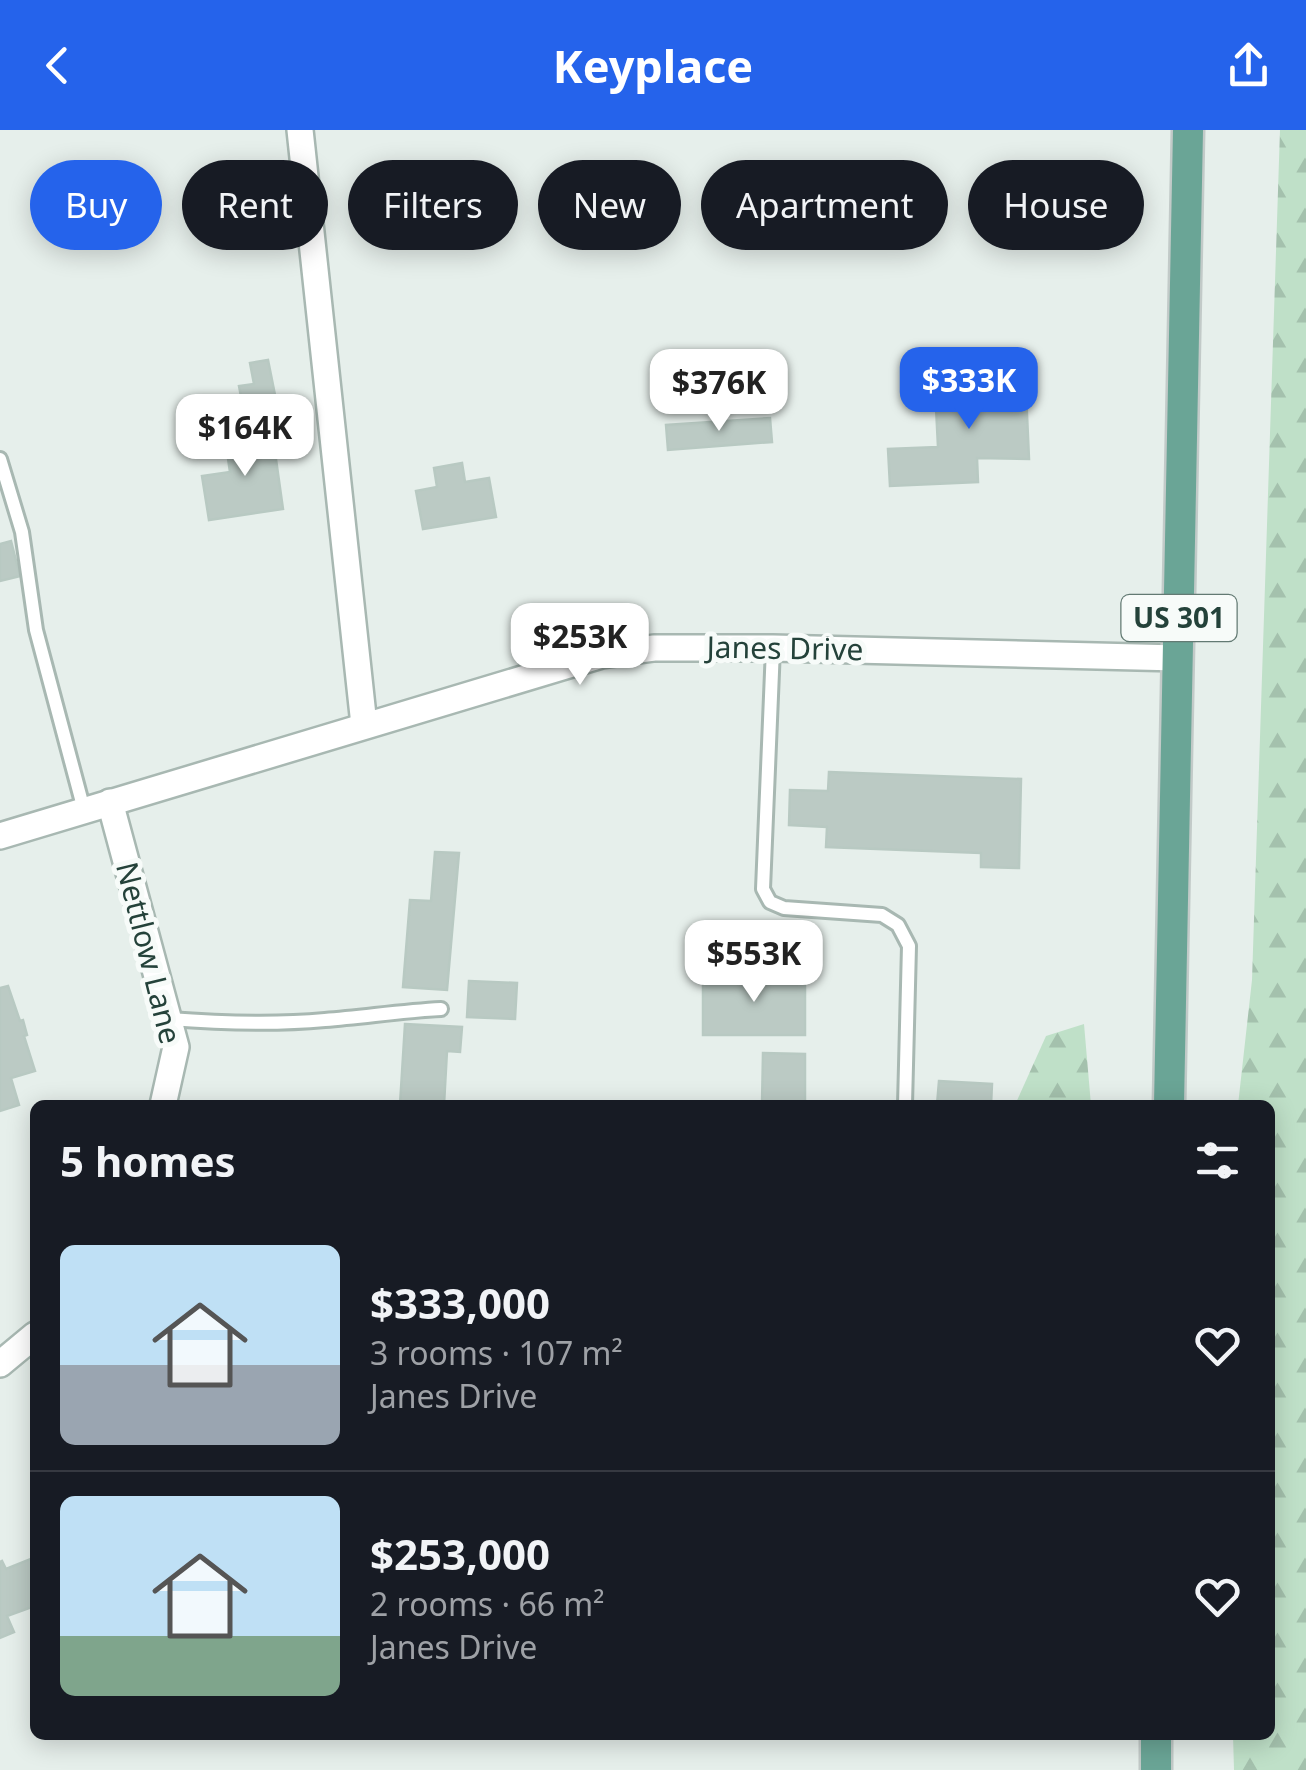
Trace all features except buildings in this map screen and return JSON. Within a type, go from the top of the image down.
[{"type":"main road","name":"US 301","points":[[1169,1100],[1188,130]]},
{"type":"main road","points":[[1156,1740],[1156,1770]]},
{"type":"street","points":[[300,130],[364,726]]},
{"type":"street","name":"Janes Drive","points":[[0,836],[602,654],[654,648],[773,648],[1178,658]]},
{"type":"street","name":"Nettlow Lane","points":[[110,802],[176,1047],[164,1100]]},
{"type":"street","points":[[0,1364],[30,1339]]},
{"type":"lane","points":[[0,458],[22,532],[36,630],[84,810]]},
{"type":"lane","points":[[773,648],[763,889],[770,902],[784,908],[882,914],[898,925],[909,946],[905,1100]]},
{"type":"lane","points":[[169,1019],[238,1024],[441,1009]]},
{"type":"green space","points":[[1280,130],[1306,130],[1306,1770],[1234,1770],[1233,1740],[1275,1740],[1275,1100],[1239,1100],[1252,980]]},
{"type":"green space","points":[[1084,1024],[1091,1100],[1017,1100],[1046,1036]]}]
